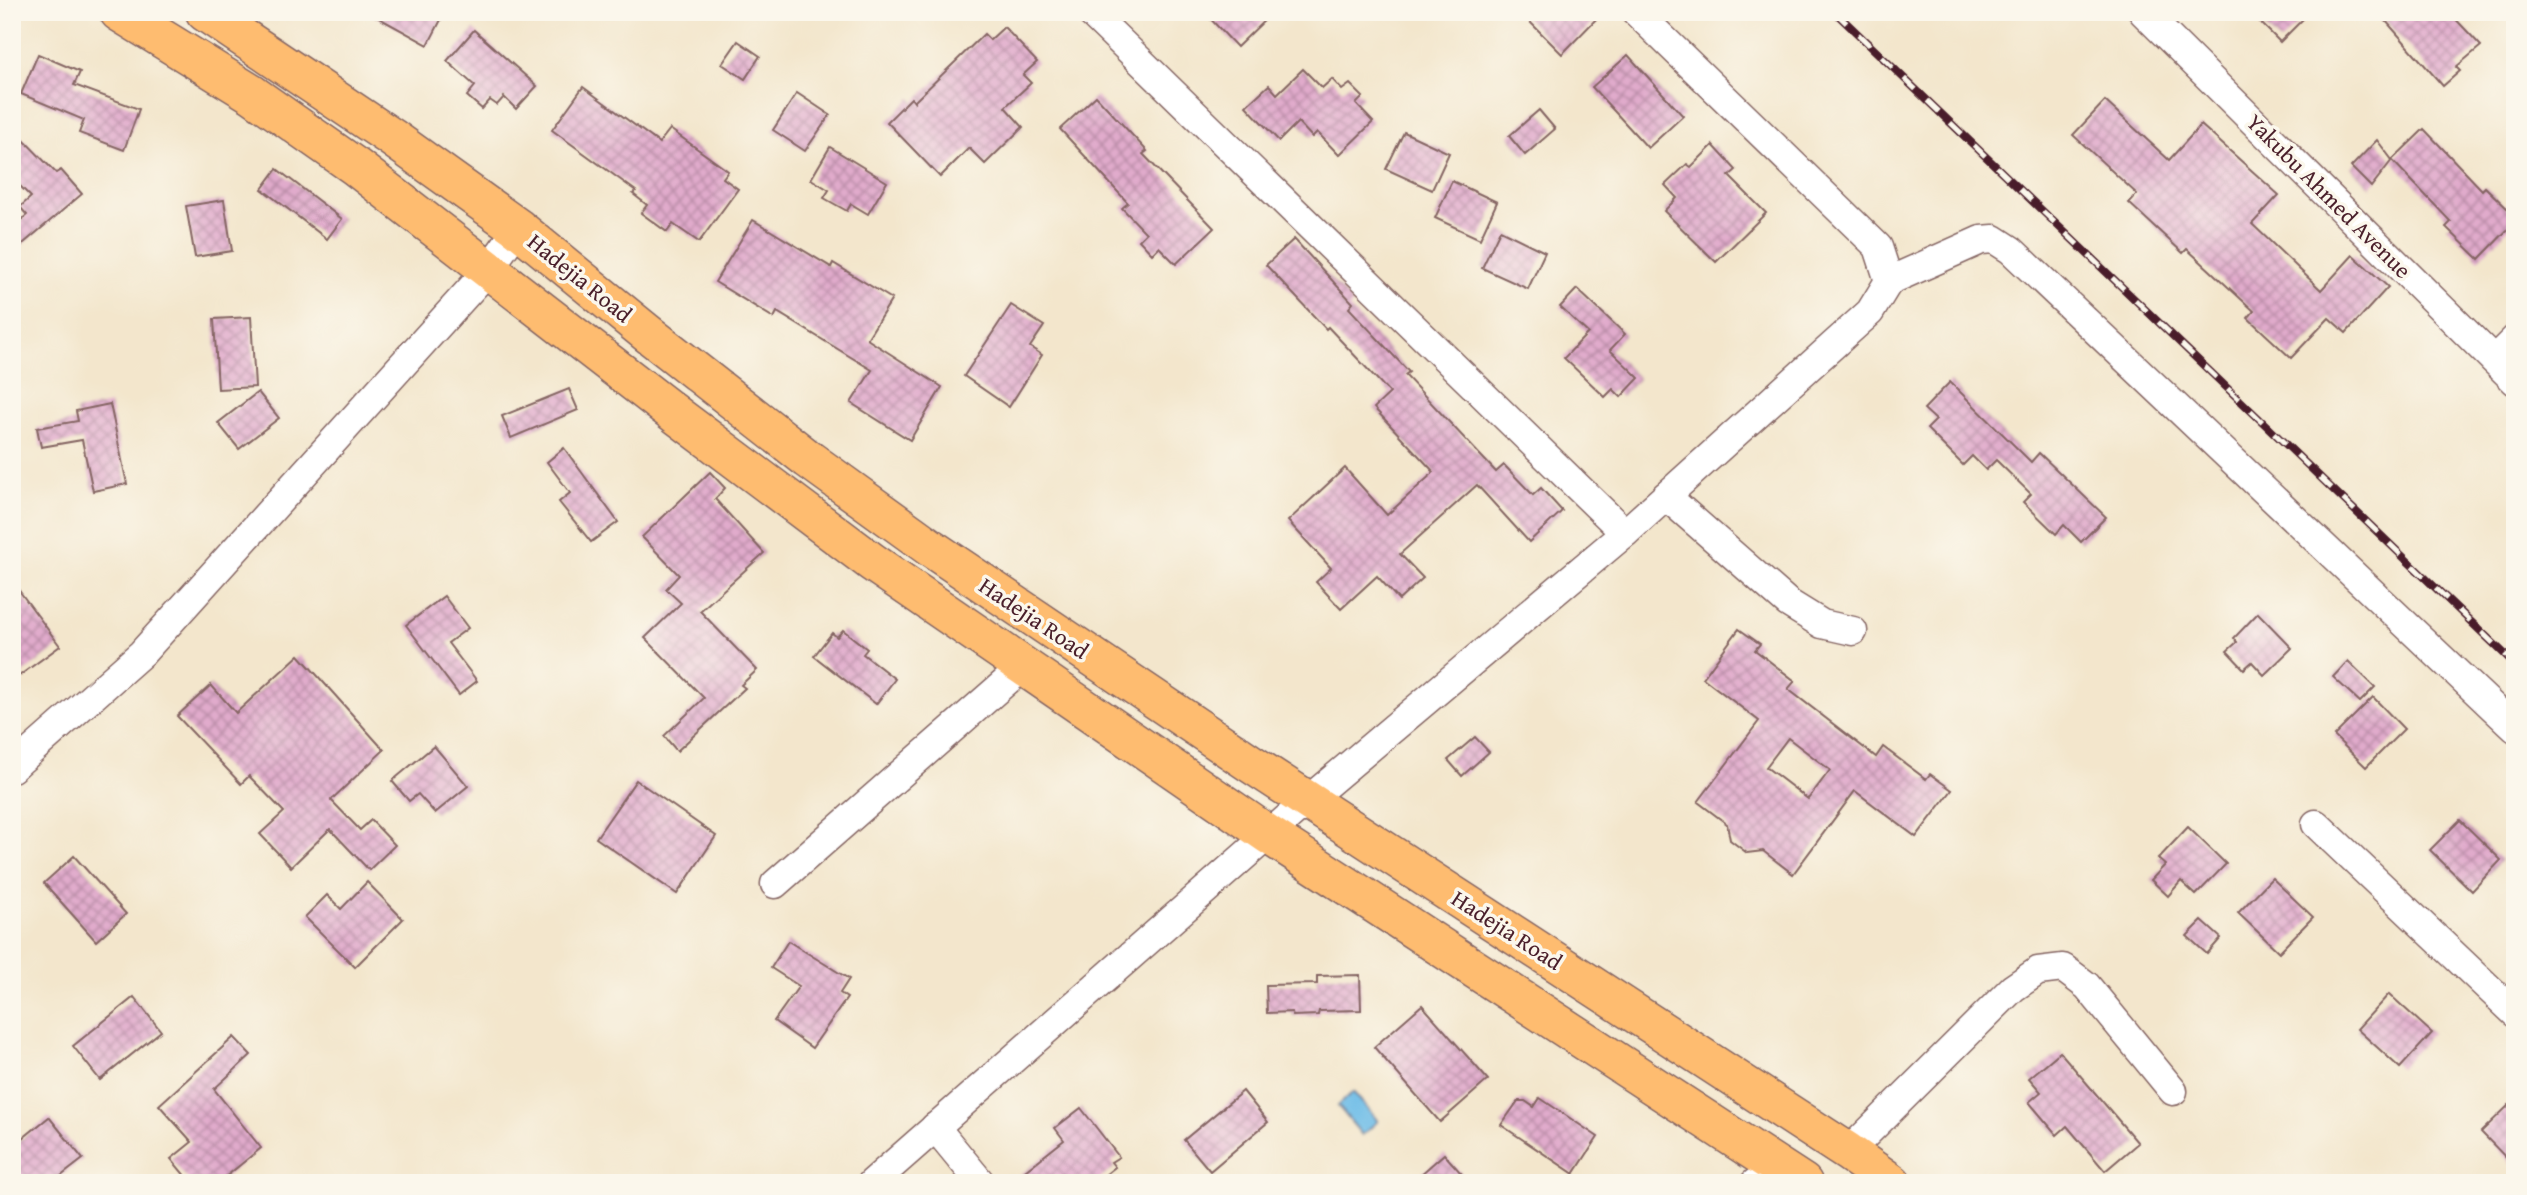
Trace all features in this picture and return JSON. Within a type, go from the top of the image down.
[{"type":"main road","name":"Hadejia Road","points":[[119,12],[252,94],[346,159],[872,562],[1269,835],[1779,1177]]},
{"type":"main road","name":"Hadejia Road","points":[[205,12],[380,129],[518,228],[647,333],[798,450],[931,548],[1109,670],[1892,1183]]},
{"type":"street","points":[[1090,12],[1625,533]]},
{"type":"street","points":[[1636,12],[1878,247],[1889,281]]},
{"type":"street","name":"Yakubu Ahmed Avenue","points":[[2143,12],[2515,381]]},
{"type":"street","points":[[12,768],[142,653],[489,269],[518,228]]},
{"type":"street","points":[[872,1183],[1308,800],[1625,533],[1870,312],[1889,281],[1981,240],[1994,239],[2011,250],[2515,727]]},
{"type":"street","points":[[2494,360],[2515,339]]},
{"type":"street","points":[[1666,496],[1788,603],[1822,624],[1853,631]]},
{"type":"street","points":[[775,884],[1024,666]]},
{"type":"street","points":[[2316,824],[2515,1013]]},
{"type":"street","points":[[1848,1152],[2013,988],[2038,971],[2063,968],[2087,986],[2173,1091]]},
{"type":"street","points":[[935,1127],[981,1183]]},
{"type":"water","points":[[1353,1092],[1378,1121],[1362,1135],[1338,1106]]},
{"type":"building","points":[[368,12],[445,12],[428,45]]},
{"type":"building","points":[[1204,12],[1273,12],[1237,47]]},
{"type":"building","points":[[1520,12],[1603,12],[1562,54]]},
{"type":"building","points":[[2250,12],[2310,12],[2280,42]]},
{"type":"building","points":[[2378,12],[2449,12],[2481,46],[2456,67],[2460,71],[2443,86]]},
{"type":"building","points":[[1004,27],[1037,62],[1023,75],[1031,83],[1005,107],[1023,127],[985,164],[969,148],[940,177],[887,122],[911,98],[914,102],[984,34],[990,40]]},
{"type":"building","points":[[474,30],[537,86],[516,109],[504,97],[497,105],[490,100],[482,109],[467,96],[475,86],[447,61]]},
{"type":"building","points":[[738,41],[760,56],[745,79],[722,64]]},
{"type":"building","points":[[38,54],[80,72],[74,85],[139,109],[124,150],[79,133],[84,120],[21,94]]},
{"type":"building","points":[[1628,55],[1683,116],[1648,148],[1592,87]]},
{"type":"building","points":[[1303,69],[1322,88],[1332,79],[1342,90],[1350,84],[1363,97],[1356,104],[1373,122],[1339,155],[1317,132],[1312,137],[1298,122],[1279,141],[1246,106],[1269,85],[1277,94]]},
{"type":"building","points":[[583,87],[659,143],[670,129],[728,171],[723,178],[738,189],[699,242],[673,224],[667,232],[641,213],[647,205],[633,194],[636,191],[552,130]]},
{"type":"building","points":[[797,93],[830,115],[805,151],[773,130]]},
{"type":"building","points":[[1096,96],[1147,151],[1143,154],[1214,228],[1176,264],[1159,247],[1152,254],[1139,240],[1146,233],[1122,208],[1128,203],[1060,129]]},
{"type":"building","points":[[2105,101],[2169,160],[2201,125],[2279,195],[2252,224],[2321,290],[2353,255],[2388,287],[2346,333],[2329,318],[2291,358],[2248,318],[2254,311],[2187,249],[2183,253],[2129,203],[2137,194],[2073,135]]},
{"type":"building","points":[[1539,110],[1555,129],[1525,155],[1509,136]]},
{"type":"building","points":[[12,128],[56,173],[61,170],[82,194],[12,253],[12,228],[27,215],[20,207],[31,197],[12,178]]},
{"type":"building","points":[[2424,129],[2482,190],[2485,187],[2515,216],[2515,222],[2479,259],[2446,227],[2451,222],[2392,160]]},
{"type":"building","points":[[1404,132],[1449,153],[1432,190],[1386,169]]},
{"type":"building","points":[[2377,140],[2392,160],[2371,187],[2351,167]]},
{"type":"building","points":[[1713,145],[1736,170],[1729,176],[1766,213],[1716,262],[1664,211],[1677,198],[1665,185],[1687,164],[1691,167]]},
{"type":"building","points":[[830,147],[887,182],[868,214],[851,204],[847,211],[824,198],[829,190],[811,179]]},
{"type":"building","points":[[277,169],[342,219],[327,239],[262,189]]},
{"type":"building","points":[[1452,181],[1497,202],[1480,239],[1435,218]]},
{"type":"building","points":[[224,200],[232,251],[195,257],[186,206]]},
{"type":"building","points":[[753,220],[831,267],[833,263],[892,299],[867,339],[942,387],[910,440],[851,403],[872,370],[777,312],[774,318],[715,282]]},
{"type":"building","points":[[1500,230],[1545,252],[1528,289],[1482,268]]},
{"type":"building","points":[[1294,239],[1353,303],[1349,308],[1409,372],[1405,375],[1496,472],[1504,465],[1533,495],[1541,488],[1562,511],[1529,542],[1477,485],[1400,554],[1423,578],[1399,600],[1377,576],[1341,609],[1316,582],[1331,568],[1288,521],[1345,468],[1387,515],[1434,472],[1374,408],[1390,393],[1266,265]]},
{"type":"building","points":[[1577,289],[1625,334],[1610,350],[1639,378],[1621,397],[1613,389],[1605,397],[1564,358],[1588,333],[1560,307]]},
{"type":"building","points":[[1011,305],[1044,326],[1030,347],[1042,355],[1009,407],[964,376]]},
{"type":"building","points":[[251,317],[255,387],[218,389],[214,319]]},
{"type":"building","points":[[1950,382],[2031,462],[2039,453],[2106,517],[2081,542],[2064,525],[2056,534],[2023,502],[2031,494],[1996,460],[1986,470],[1972,456],[1963,465],[1927,429],[1936,420],[1924,409]]},
{"type":"building","points":[[569,389],[578,410],[511,438],[502,416]]},
{"type":"building","points":[[258,392],[279,418],[239,449],[218,423]]},
{"type":"building","points":[[110,404],[127,484],[93,491],[82,440],[41,447],[37,428],[78,421],[76,411]]},
{"type":"building","points":[[564,448],[618,522],[591,542],[559,502],[570,493],[547,462]]},
{"type":"building","points":[[710,472],[725,488],[715,499],[764,553],[700,611],[757,670],[741,685],[745,688],[677,751],[664,736],[704,698],[645,638],[681,603],[666,589],[679,575],[642,537]]},
{"type":"building","points":[[12,581],[60,646],[12,681]]},
{"type":"building","points":[[444,596],[468,628],[448,643],[477,681],[459,695],[406,625]]},
{"type":"building","points":[[2258,613],[2292,648],[2264,675],[2252,662],[2244,669],[2227,651],[2237,642],[2234,638]]},
{"type":"building","points":[[1739,629],[1760,644],[1755,650],[1795,681],[1788,689],[1876,757],[1883,747],[1926,779],[1930,774],[1952,790],[1916,837],[1855,791],[1793,874],[1763,851],[1747,853],[1730,840],[1727,824],[1698,802],[1759,721],[1703,678]],"holes":[[[1788,738],[1830,770],[1808,799],[1766,767]]]},
{"type":"building","points":[[843,630],[867,649],[863,654],[895,679],[876,704],[814,656],[832,633],[837,637]]},
{"type":"building","points":[[299,655],[384,750],[331,800],[360,830],[371,820],[395,845],[369,870],[330,829],[291,867],[260,834],[284,812],[249,776],[241,784],[177,716],[211,685],[236,713]]},
{"type":"building","points":[[2348,661],[2375,687],[2360,702],[2333,677]]},
{"type":"building","points":[[2373,697],[2404,729],[2366,767],[2334,736]]},
{"type":"building","points":[[1475,737],[1489,752],[1462,776],[1448,760]]},
{"type":"building","points":[[434,746],[468,786],[435,813],[418,794],[409,801],[392,781]]},
{"type":"building","points":[[636,780],[716,836],[677,894],[596,838]]},
{"type":"building","points":[[2460,820],[2501,860],[2472,891],[2430,850]]},
{"type":"building","points":[[2188,827],[2226,864],[2196,895],[2181,881],[2168,896],[2151,880],[2165,865],[2158,859]]},
{"type":"building","points":[[74,856],[126,914],[96,941],[44,883]]},
{"type":"building","points":[[2272,878],[2313,917],[2279,952],[2238,913]]},
{"type":"building","points":[[367,882],[403,919],[355,967],[305,917],[327,895],[341,909]]},
{"type":"building","points":[[2202,921],[2221,938],[2207,954],[2187,936]]},
{"type":"building","points":[[788,941],[849,979],[840,993],[847,998],[812,1048],[774,1021],[799,986],[771,968]]},
{"type":"building","points":[[1360,975],[1361,1010],[1319,1011],[1318,1015],[1293,1016],[1292,1012],[1267,1013],[1266,985],[1317,984],[1317,976]]},
{"type":"building","points":[[2389,994],[2432,1033],[2400,1068],[2357,1029]]},
{"type":"building","points":[[134,997],[161,1031],[100,1080],[73,1046]]},
{"type":"building","points":[[1422,1005],[1488,1080],[1440,1122],[1374,1047]]},
{"type":"building","points":[[234,1037],[251,1055],[214,1089],[261,1148],[218,1183],[191,1183],[171,1159],[192,1142],[159,1105]]},
{"type":"building","points":[[2060,1052],[2138,1143],[2105,1171],[2067,1126],[2057,1135],[2029,1102],[2041,1092],[2029,1078]]},
{"type":"building","points":[[1243,1091],[1268,1122],[1210,1171],[1184,1140]]},
{"type":"building","points":[[1540,1098],[1598,1137],[1574,1174],[1501,1125],[1518,1101],[1525,1101],[1534,1107]]},
{"type":"building","points":[[2515,1099],[2515,1167],[2481,1132]]},
{"type":"building","points":[[1081,1108],[1119,1157],[1111,1162],[1115,1167],[1095,1183],[1010,1183],[1064,1140],[1055,1128]]},
{"type":"building","points":[[49,1117],[83,1159],[52,1183],[12,1183],[12,1147]]},
{"type":"building","points":[[1444,1154],[1470,1183],[1411,1183]]},
{"type":"railway","points":[[1835,12],[2515,664]]}]
